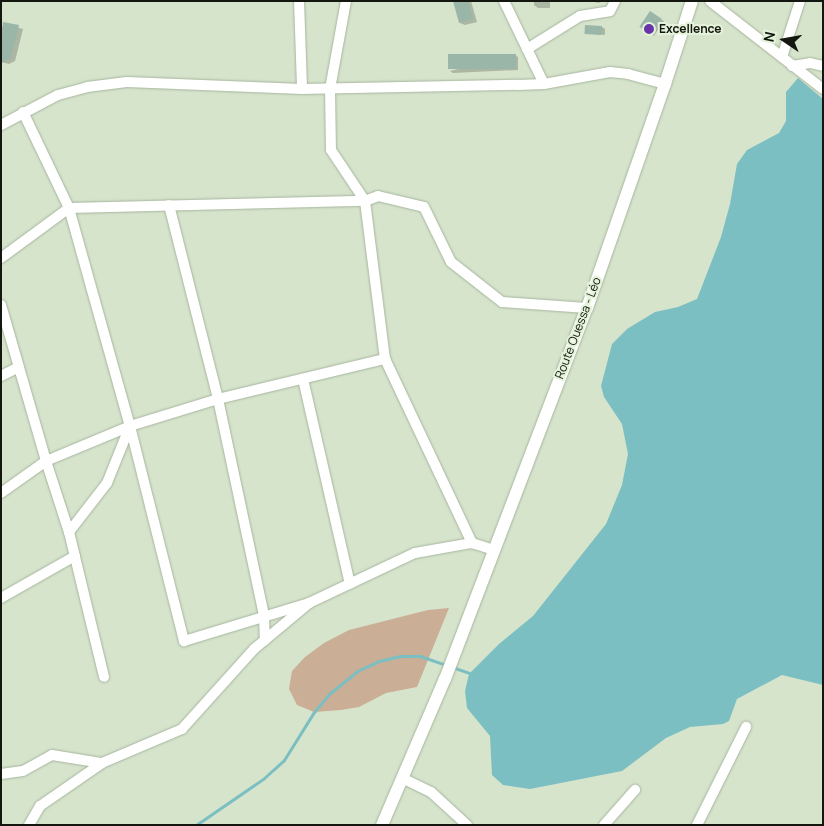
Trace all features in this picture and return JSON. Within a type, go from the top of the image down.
[{"type":"main road","name":"Route Ouessa - Léo","points":[[382,825],[455,652],[587,308],[692,1]]},
{"type":"street","points":[[299,1],[302,90]]},
{"type":"street","points":[[346,1],[330,89],[331,150],[365,201],[385,359],[472,543]]},
{"type":"street","points":[[504,1],[544,84]]},
{"type":"street","points":[[527,49],[580,16],[610,11],[615,1]]},
{"type":"street","points":[[710,1],[823,89]]},
{"type":"street","points":[[782,57],[800,1]]},
{"type":"street","points":[[792,66],[810,63],[823,66]]},
{"type":"street","points":[[1,125],[58,95],[87,87],[127,82],[302,90],[544,84],[610,72],[665,84]]},
{"type":"street","points":[[23,112],[69,208],[130,426],[184,641],[309,603],[415,554],[472,543],[494,550]]},
{"type":"street","points":[[1,258],[69,208],[365,201],[378,196],[424,207],[451,262],[502,302],[587,308]]},
{"type":"street","points":[[169,205],[218,399],[264,616],[265,640]]},
{"type":"street","points":[[1,305],[46,461],[69,532],[104,677]]},
{"type":"street","points":[[1,493],[46,461],[130,426],[218,399],[385,359]]},
{"type":"street","points":[[1,376],[19,367]]},
{"type":"street","points":[[303,379],[350,584]]},
{"type":"street","points":[[69,532],[107,483],[130,426]]},
{"type":"street","points":[[1,598],[75,556]]},
{"type":"street","points":[[29,825],[40,806],[102,763],[182,728],[254,649],[309,603]]},
{"type":"street","points":[[697,825],[746,727]]},
{"type":"street","points":[[1,774],[24,771],[52,756],[102,763]]},
{"type":"street","points":[[402,778],[431,792],[467,825]]},
{"type":"street","points":[[604,825],[635,790]]},
{"type":"shaded area","points":[[449,608],[417,687],[386,693],[359,707],[341,710],[314,712],[297,705],[289,689],[292,671],[305,657],[324,643],[349,630],[428,610]]},
{"type":"water","points":[[798,78],[823,99],[823,685],[782,675],[737,699],[729,721],[723,724],[690,727],[666,738],[622,771],[530,789],[503,785],[492,775],[490,736],[467,708],[465,691],[469,674],[499,644],[533,616],[606,524],[622,485],[628,454],[622,424],[604,397],[601,386],[612,344],[627,329],[655,312],[678,307],[697,299],[721,237],[730,204],[737,164],[747,150],[779,133],[786,121],[786,92]]},
{"type":"building","points":[[453,1],[468,1],[473,19],[459,23]]},
{"type":"building","points":[[650,11],[662,19],[651,35],[639,27]]},
{"type":"building","points":[[3,22],[19,25],[10,59],[1,63]]},
{"type":"building","points":[[585,25],[602,26],[602,35],[585,34]]},
{"type":"building","points":[[448,54],[516,54],[516,69],[448,69]]},
{"type":"waterway","points":[[196,825],[263,779],[284,760],[314,712],[329,694],[357,671],[379,661],[400,656],[420,656],[446,665]]},
{"type":"waterway","points":[[452,667],[472,674]]},
{"type":"place","name":"Excellence","points":[[649,29]]}]
